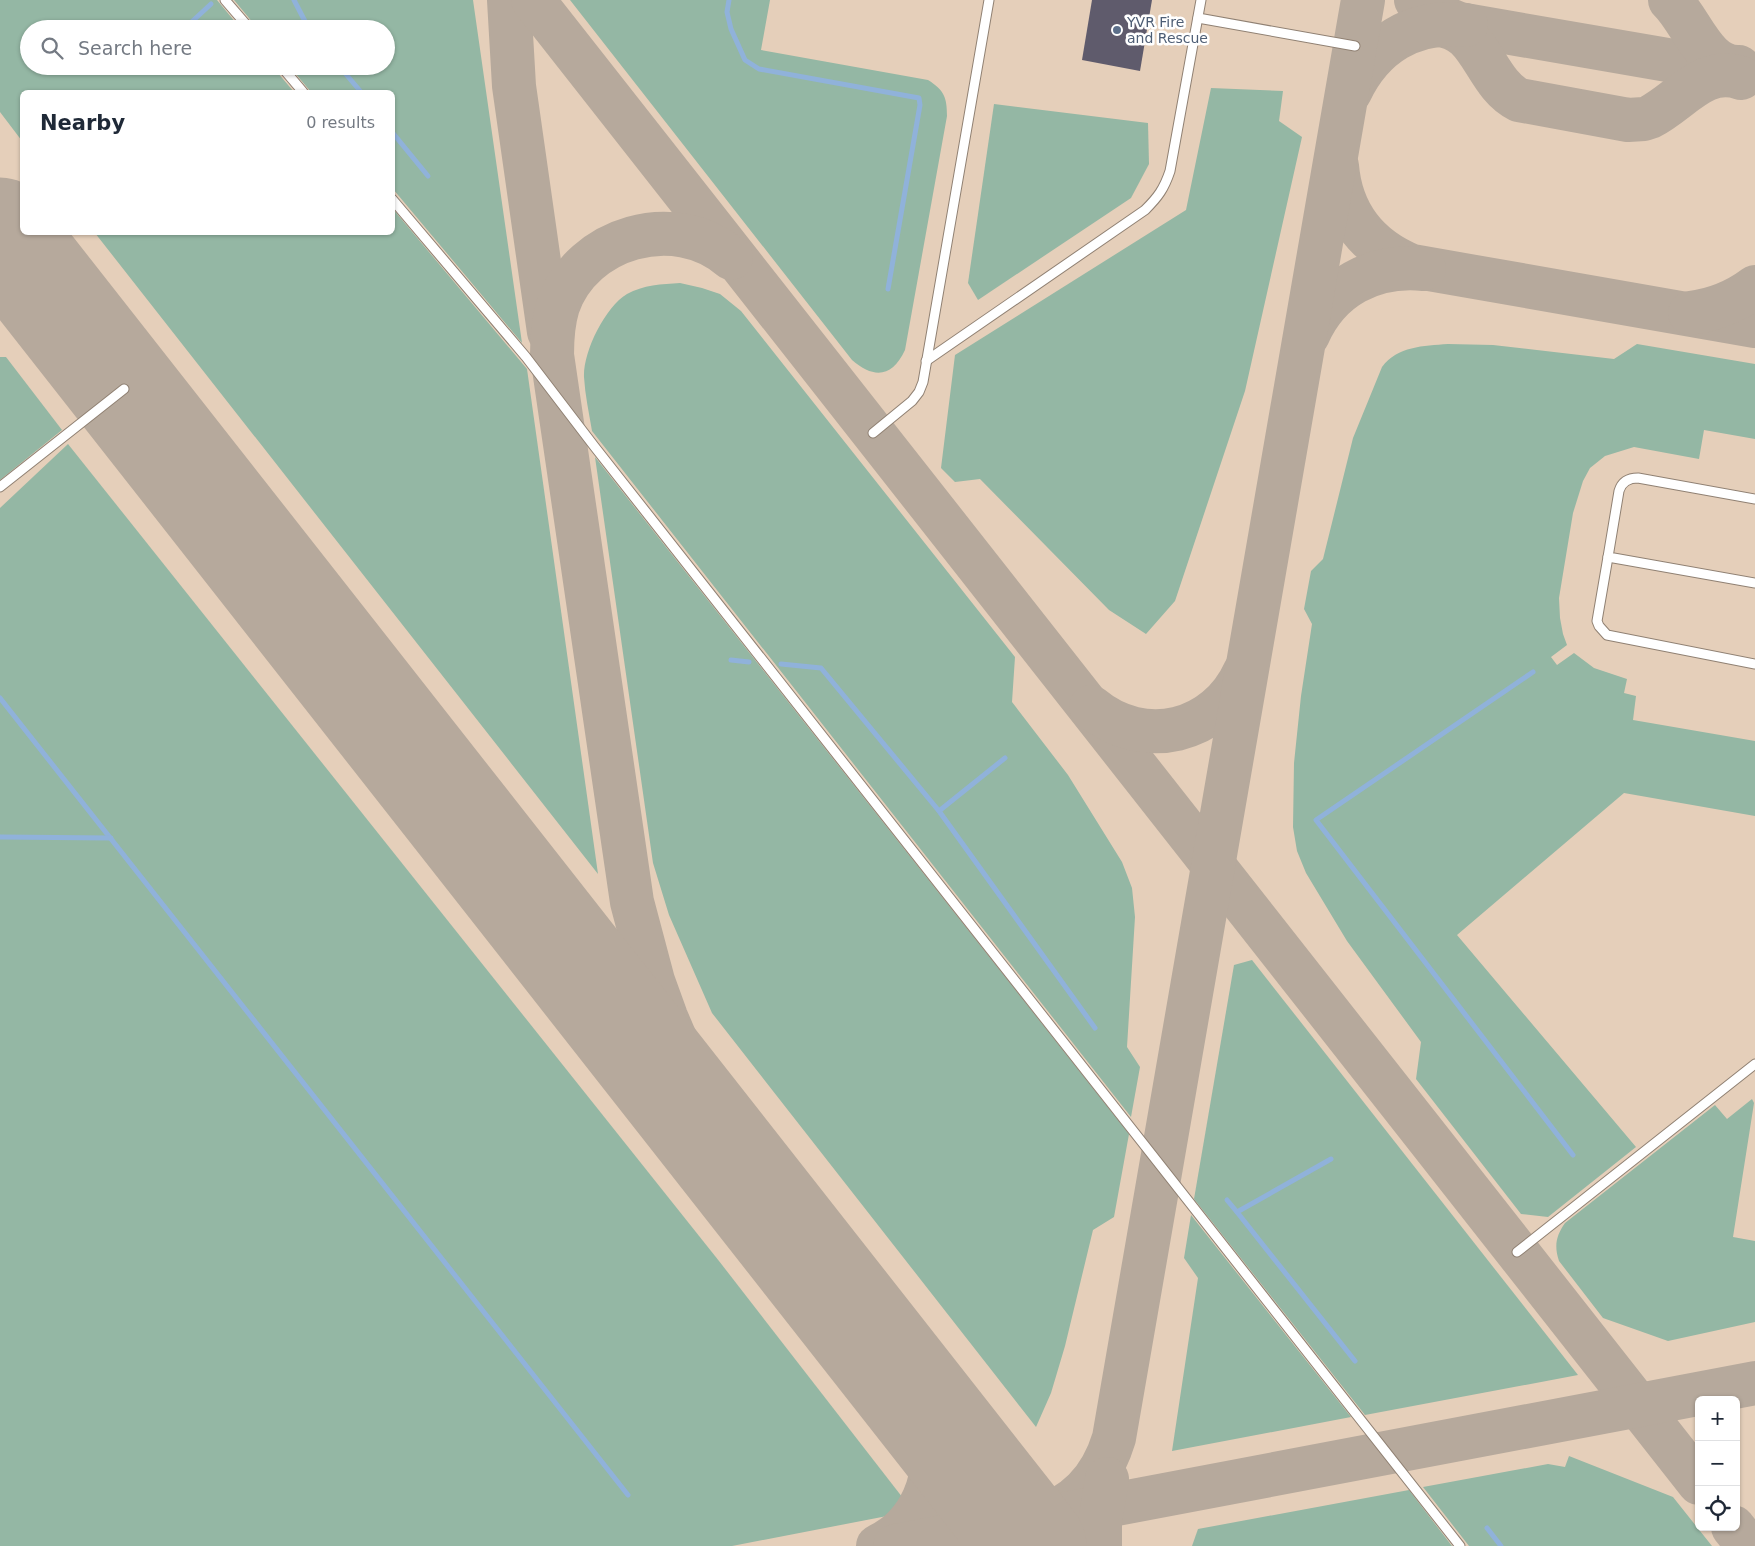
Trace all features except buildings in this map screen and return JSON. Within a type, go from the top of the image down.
[{"type":"lane","points":[[225,0],[242,20]]},
{"type":"lane","points":[[873,433],[920,392],[989,0]]},
{"type":"lane","points":[[926,361],[1145,210],[1156,200],[1165,187],[1170,171],[1201,0]]},
{"type":"lane","points":[[1198,18],[1355,46]]},
{"type":"lane","points":[[289,75],[301,90]]},
{"type":"lane","points":[[395,202],[526,357],[600,454],[1460,1546]]},
{"type":"lane","points":[[0,487],[124,390]]},
{"type":"lane","points":[[1755,499],[1638,478],[1629,479],[1624,482],[1619,491],[1597,621],[1607,635],[1755,664]]},
{"type":"lane","points":[[1608,557],[1755,583]]},
{"type":"lane","points":[[1517,1252],[1755,1064]]},
{"type":"shaded area","points":[[0,0],[1755,0],[1755,1546],[0,1546]]},
{"type":"green space","points":[[0,0],[217,0],[234,20],[20,20],[20,75],[280,75],[292,90],[20,90],[20,138],[0,112]]},
{"type":"green space","points":[[234,0],[473,0],[522,343],[395,191],[395,90],[309,90],[297,75],[395,75],[395,20],[251,20]]},
{"type":"green space","points":[[570,0],[770,0],[761,50],[928,80],[938,87],[944,95],[947,116],[905,350],[895,365],[889,370],[876,372],[868,371],[852,360]]},
{"type":"green space","points":[[1211,88],[1283,91],[1279,121],[1302,137],[1245,391],[1175,601],[1146,634],[1109,610],[980,479],[955,482],[941,468],[955,355],[1186,210]]},
{"type":"green space","points":[[994,104],[1148,123],[1149,164],[1131,198],[978,300],[968,283]]},
{"type":"green space","points":[[395,211],[527,369],[598,874],[97,235],[395,235]]},
{"type":"green space","points":[[680,283],[720,294],[741,311],[1015,657],[1012,702],[1068,775],[1122,862],[1132,888],[1135,917],[1127,1047],[1140,1067],[1131,1117],[592,431],[584,377],[587,355],[603,319],[619,300],[633,291],[653,286]]},
{"type":"green space","points":[[1448,344],[1493,345],[1614,359],[1637,344],[1755,364],[1755,439],[1704,430],[1699,459],[1634,447],[1605,456],[1590,468],[1583,481],[1573,513],[1559,598],[1560,618],[1567,645],[1551,657],[1557,665],[1574,653],[1594,668],[1627,679],[1624,693],[1636,696],[1633,720],[1755,741],[1755,816],[1624,793],[1457,935],[1636,1147],[1548,1217],[1521,1214],[1416,1079],[1421,1042],[1347,941],[1306,873],[1297,851],[1293,827],[1294,763],[1301,696],[1312,624],[1304,609],[1311,571],[1323,559],[1353,438],[1382,367],[1388,360],[1412,348]]},
{"type":"green space","points":[[0,357],[6,357],[62,430],[0,480]]},
{"type":"green space","points":[[68,444],[719,1261],[913,1511],[732,1546],[0,1546],[0,508]]},
{"type":"green space","points":[[595,457],[1129,1134],[1114,1217],[1093,1230],[1065,1346],[1051,1393],[1036,1427],[712,1013],[669,915],[653,863]]},
{"type":"green space","points":[[1252,960],[1578,1375],[1365,1415],[1194,1199],[1234,965]]},
{"type":"green space","points":[[1752,1099],[1754,1103],[1733,1237],[1755,1241],[1755,1322],[1668,1341],[1603,1318],[1559,1261],[1557,1241],[1565,1223],[1715,1105],[1727,1119]]},
{"type":"green space","points":[[1191,1215],[1351,1417],[1172,1451],[1198,1278],[1184,1258]]},
{"type":"green space","points":[[1569,1456],[1673,1497],[1695,1525],[1695,1531],[1700,1531],[1712,1546],[1469,1546],[1423,1487],[1548,1464],[1565,1467]]},
{"type":"green space","points":[[1409,1490],[1452,1546],[1192,1546],[1198,1529]]},
{"type":"waterway","points":[[294,0],[304,20]]},
{"type":"waterway","points":[[729,0],[727,12],[731,29],[745,60],[759,69],[919,98],[920,105],[888,289]]},
{"type":"waterway","points":[[194,20],[211,4]]},
{"type":"waterway","points":[[347,75],[359,90]]},
{"type":"waterway","points":[[395,136],[428,176]]},
{"type":"waterway","points":[[731,660],[749,662]]},
{"type":"waterway","points":[[781,664],[821,668],[939,811],[1095,1028]]},
{"type":"waterway","points":[[1533,672],[1316,820],[1573,1155]]},
{"type":"waterway","points":[[0,698],[628,1495]]},
{"type":"waterway","points":[[939,811],[1005,758]]},
{"type":"waterway","points":[[0,837],[111,838]]},
{"type":"waterway","points":[[1331,1159],[1237,1212],[1355,1361]]},
{"type":"waterway","points":[[1227,1200],[1237,1212]]},
{"type":"waterway","points":[[1487,1528],[1501,1546]]},
{"type":"taxiway","points":[[509,0],[514,86],[549,332]]},
{"type":"taxiway","points":[[533,0],[1695,1478]]},
{"type":"taxiway","points":[[1033,1520],[1062,1508],[1084,1490],[1102,1467],[1114,1438],[1363,0]]},
{"type":"taxiway","points":[[1416,0],[1438,15],[1459,24],[1737,72]]},
{"type":"taxiway","points":[[1670,0],[1708,52],[1717,60],[1727,65],[1739,67]]},
{"type":"taxiway","points":[[1350,92],[1359,75],[1370,61],[1396,39],[1412,31],[1429,26],[1447,24],[1466,25]]},
{"type":"taxiway","points":[[1436,25],[1451,28],[1473,44],[1497,81],[1507,92],[1519,100],[1628,120],[1650,117],[1704,80],[1728,75],[1741,78]]},
{"type":"taxiway","points":[[1337,166],[1344,200],[1360,228],[1382,250],[1412,266],[1755,326]]},
{"type":"taxiway","points":[[724,1154],[666,1017],[653,981],[632,902],[552,355],[556,312],[570,282],[587,263],[609,248],[632,238],[658,234],[684,236],[708,243],[731,258]]},
{"type":"taxiway","points":[[1308,335],[1317,318],[1328,304],[1340,292],[1355,282],[1387,270],[1405,268],[1424,269]]},
{"type":"taxiway","points":[[1690,313],[1724,304],[1740,297],[1755,287]]},
{"type":"taxiway","points":[[1091,707],[1112,721],[1133,729],[1156,731],[1177,729],[1198,721],[1217,709],[1233,692],[1245,671]]},
{"type":"taxiway","points":[[895,1546],[1755,1383]]},
{"type":"taxiway","points":[[878,1546],[893,1537],[916,1513],[924,1498],[932,1466],[929,1432],[922,1414],[905,1384]]},
{"type":"taxiway","points":[[970,1467],[1014,1496],[1037,1506],[1065,1511]]},
{"type":"taxiway","points":[[1100,1546],[1100,1522],[1107,1479]]},
{"type":"taxiway","points":[[1736,1531],[1748,1546]]},
{"type":"runway","points":[[0,232],[1032,1546]]},
{"type":"place","name":"YVR Fire and Rescue","points":[[1117,30]]}]
